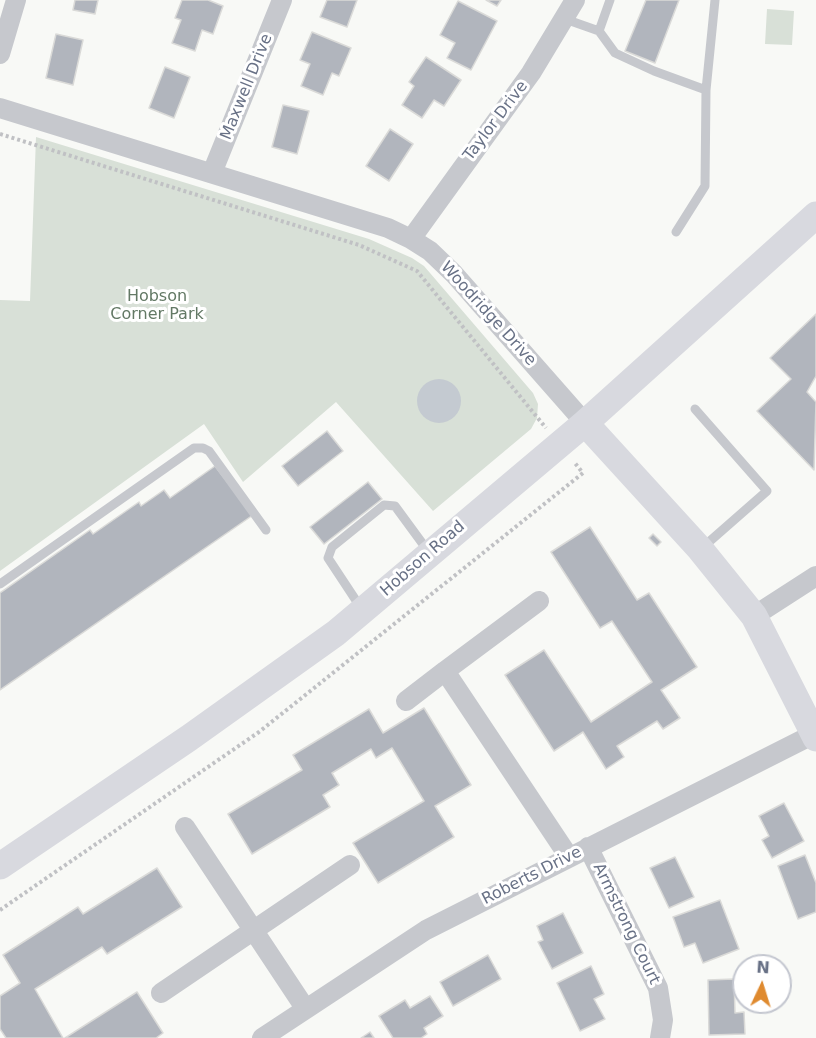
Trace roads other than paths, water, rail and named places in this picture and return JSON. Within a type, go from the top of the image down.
[{"type":"main road","name":"Hobson Road","points":[[0,866],[189,738],[363,610],[429,552],[585,423],[816,215]]},
{"type":"main road","name":"Woodridge Drive","points":[[585,423],[700,549],[754,616],[815,736]]},
{"type":"street","points":[[0,54],[16,0]]},
{"type":"street","name":"Maxwell Drive","points":[[212,173],[282,0]]},
{"type":"street","name":"Taylor Drive","points":[[411,239],[531,73],[575,0]]},
{"type":"street","name":"Woodridge Drive","points":[[0,108],[388,228],[411,239],[430,251],[454,274],[585,423]]},
{"type":"street","points":[[754,616],[816,576]]},
{"type":"street","points":[[406,701],[538,601]]},
{"type":"street","points":[[446,671],[569,856]]},
{"type":"street","name":"Roberts Drive","points":[[262,1038],[426,930],[569,856],[815,736]]},
{"type":"street","points":[[186,827],[305,1008]]},
{"type":"street","name":"Armstrong Court","points":[[588,847],[658,988],[663,1020],[660,1038]]},
{"type":"street","points":[[161,993],[255,932],[350,865]]},
{"type":"lane","points":[[599,31],[610,0]]},
{"type":"lane","points":[[676,232],[705,186],[706,90],[715,0]]},
{"type":"lane","points":[[565,19],[599,31],[615,53],[654,72],[706,90]]},
{"type":"lane","points":[[694,409],[767,491],[700,549]]},
{"type":"lane","points":[[0,584],[194,448],[209,451],[266,530]]},
{"type":"lane","points":[[363,610],[328,558],[332,547],[384,505],[395,506],[429,552]]},
{"type":"park label","name":"Hobson Corner Park","points":[[157,306]]}]
